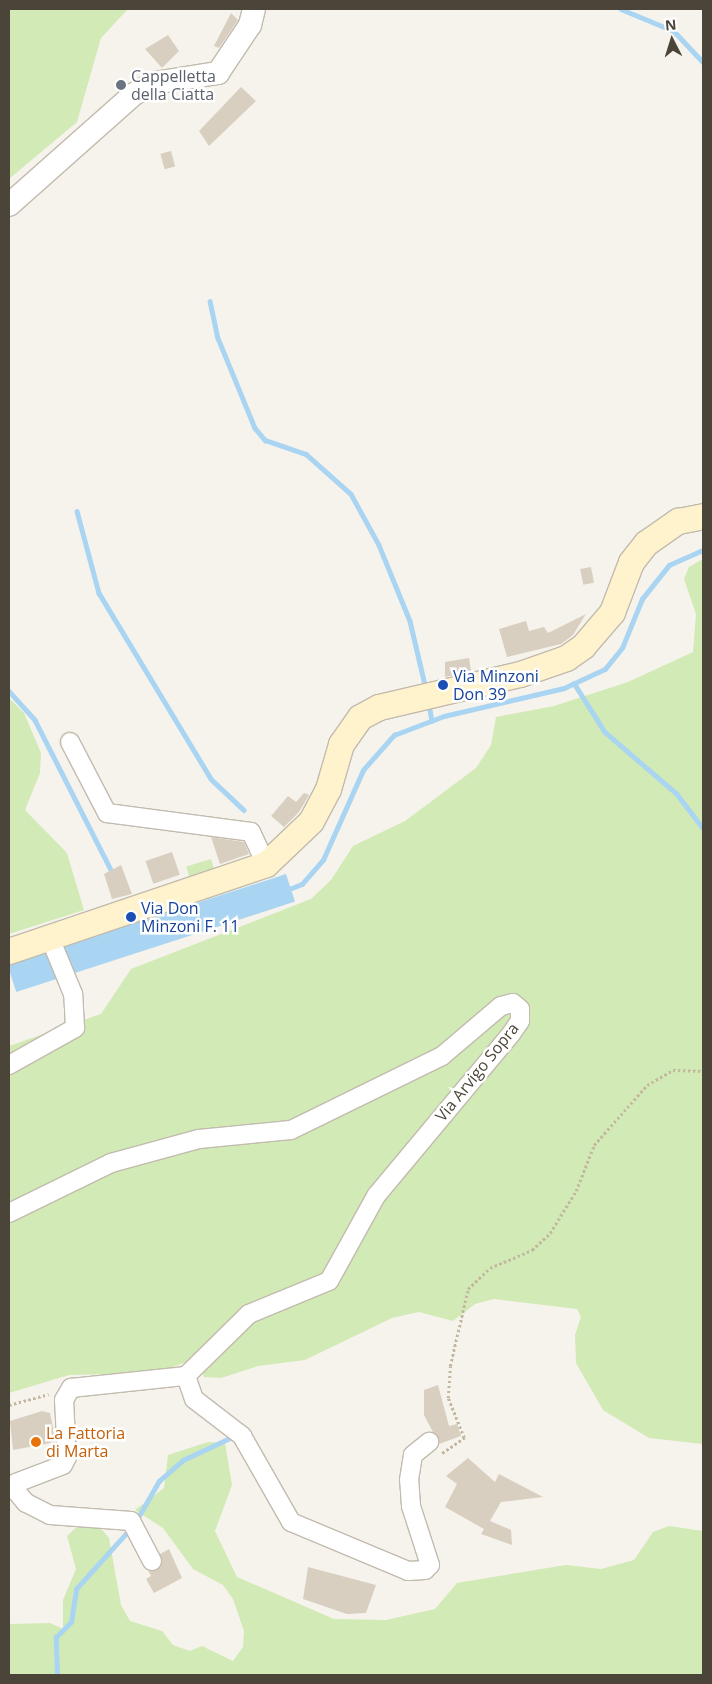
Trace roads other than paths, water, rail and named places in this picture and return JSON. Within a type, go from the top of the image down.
[{"type":"main road","points":[[9,951],[52,942],[266,864],[311,821],[328,789],[346,734],[360,718],[379,707],[520,674],[566,658],[584,646],[612,612],[631,562],[646,543],[678,522],[703,516]]},
{"type":"street","points":[[9,205],[134,94],[154,83],[218,72],[242,39],[254,9]]},
{"type":"street","points":[[70,742],[107,813],[251,832],[266,864]]},
{"type":"street","points":[[9,1065],[75,1028],[73,994],[52,942]]},
{"type":"street","name":"Via Arvigo Sopra","points":[[9,1213],[111,1163],[199,1139],[291,1130],[442,1056],[501,1006],[513,1003],[520,1008],[520,1021],[376,1196],[329,1281],[248,1314],[186,1376]]},
{"type":"street","points":[[152,1561],[131,1521],[50,1515],[26,1503],[14,1490],[16,1483],[24,1479],[55,1471],[68,1457],[66,1392],[77,1385],[159,1382],[186,1376],[194,1398],[242,1436],[291,1522],[319,1537],[418,1572],[430,1566],[430,1557],[411,1506],[410,1470],[412,1455],[429,1442]]},
{"type":"water","points":[[286,874],[295,902],[16,992],[9,964]]},
{"type":"waterway","points":[[621,9],[674,31],[703,62]]},
{"type":"waterway","points":[[210,301],[218,338],[255,428],[265,440],[306,454],[351,494],[379,545],[410,621],[426,689]]},
{"type":"waterway","points":[[77,511],[99,593],[211,779],[244,810]]},
{"type":"waterway","points":[[287,890],[302,884],[323,860],[363,770],[394,735],[444,716],[564,688],[605,669],[622,648],[642,599],[669,565],[703,550]]},
{"type":"waterway","points":[[574,683],[605,732],[677,794],[703,828]]},
{"type":"waterway","points":[[9,691],[35,720],[113,874]]},
{"type":"waterway","points":[[429,704],[432,721]]},
{"type":"waterway","points":[[136,1521],[159,1481],[183,1460],[234,1436]]},
{"type":"waterway","points":[[57,1675],[56,1637],[71,1622],[76,1589],[130,1529]]},
{"type":"place","name":"Cappelletta della Ciatta","points":[[121,85]]},
{"type":"place","name":"Via Minzoni Don 39","points":[[443,685]]},
{"type":"place","name":"Via Don Minzoni F. 11","points":[[131,917]]},
{"type":"place","name":"La Fattoria di Marta","points":[[36,1442]]}]
